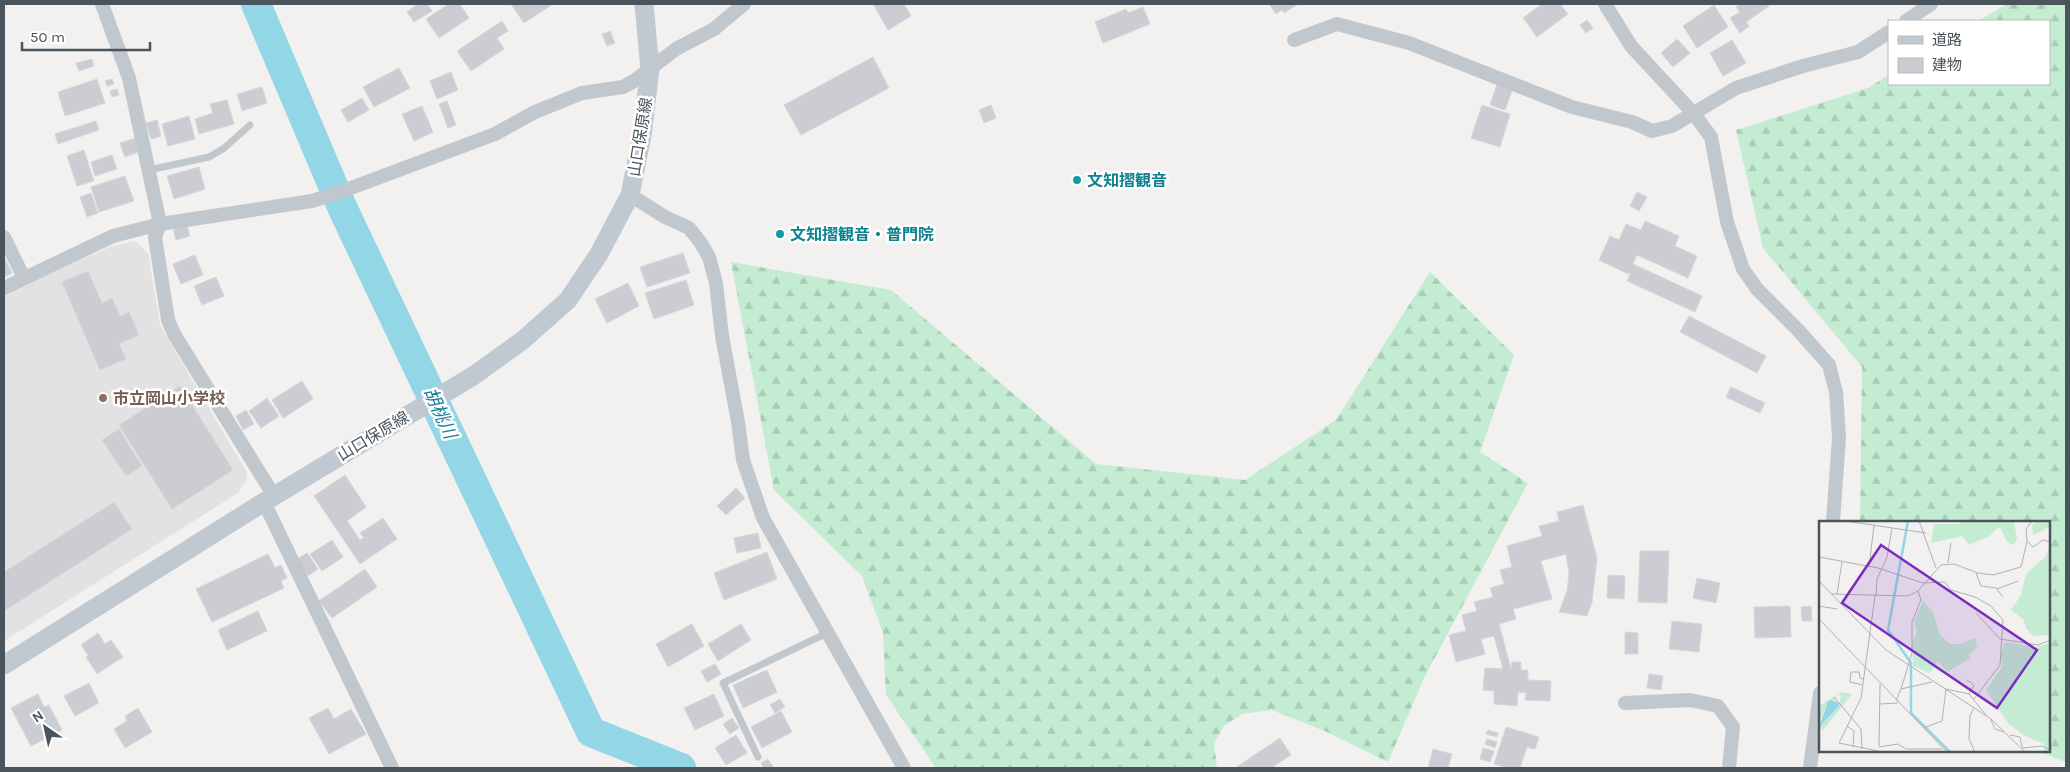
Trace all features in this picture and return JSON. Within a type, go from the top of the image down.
[{"type":"main road","name":"山口保原線","points":[[4,665],[269,499],[473,376],[523,340],[568,300],[599,254],[630,195],[642,135],[650,69],[644,4]]},
{"type":"street","points":[[102,4],[130,78],[160,224],[155,237],[168,320],[174,334],[269,499],[392,768]]},
{"type":"street","points":[[4,288],[114,236],[160,224],[312,200],[344,191],[495,134],[535,112],[582,93],[623,86],[634,81],[676,49],[714,30],[744,4]]},
{"type":"street","points":[[1605,4],[1631,46],[1694,114],[1711,137],[1727,222],[1744,269],[1757,289],[1803,335],[1828,365],[1836,392],[1839,437],[1833,521]]},
{"type":"street","points":[[1907,20],[1930,4]]},
{"type":"street","points":[[1294,40],[1337,24],[1409,43],[1572,107],[1632,122],[1652,131],[1672,126],[1736,88],[1803,66],[1858,52],[1888,33]]},
{"type":"street","points":[[630,195],[665,217],[689,228],[709,257],[716,283],[722,336],[748,480],[763,518],[904,768]]},
{"type":"street","points":[[4,237],[24,278]]},
{"type":"street","points":[[1625,703],[1690,700],[1718,706],[1733,727],[1729,768]]},
{"type":"street","points":[[1810,768],[1819,700]]},
{"type":"lane","points":[[149,170],[209,157],[223,150],[250,125]]},
{"type":"lane","points":[[758,757],[723,683],[827,633]]},
{"type":"shaded area","name":"市立岡山小学校","points":[[135,241],[148,253],[160,325],[246,471],[247,479],[238,493],[4,641],[4,293],[112,246]]},
{"type":"green space","points":[[2007,4],[2066,4],[2066,762],[2040,752],[2050,752],[2050,521],[1860,521],[1862,367],[1763,248],[1736,130],[1868,88],[1888,76],[1888,85],[2050,85],[2050,20],[1980,20]]},
{"type":"green space","points":[[731,262],[891,290],[1096,464],[1245,480],[1336,420],[1430,272],[1514,355],[1480,452],[1528,483],[1424,678],[1388,762],[1327,732],[1272,710],[1242,714],[1224,726],[1214,743],[1217,768],[936,768],[886,695],[883,633],[862,576],[774,490]]},
{"type":"building","points":[[418,4],[427,4],[432,11],[414,22],[407,12]]},
{"type":"building","points":[[449,4],[460,4],[469,18],[439,38],[426,19]]},
{"type":"building","points":[[511,4],[553,4],[524,23]]},
{"type":"building","points":[[873,4],[904,4],[911,16],[888,30]]},
{"type":"building","points":[[1269,4],[1298,4],[1284,13],[1282,10],[1276,14]]},
{"type":"building","points":[[1542,4],[1560,4],[1568,14],[1537,37],[1523,18]]},
{"type":"building","points":[[1740,4],[1768,4],[1769,6],[1746,22],[1749,26],[1740,33],[1730,18],[1740,12],[1736,7]]},
{"type":"building","points":[[1714,5],[1728,27],[1697,48],[1683,26]]},
{"type":"building","points":[[1143,7],[1150,24],[1103,43],[1095,22],[1126,9],[1128,13]]},
{"type":"building","points":[[1587,20],[1593,28],[1586,33],[1580,25]]},
{"type":"building","points":[[502,21],[508,31],[497,38],[504,49],[471,71],[457,51]]},
{"type":"building","points":[[610,31],[615,43],[607,46],[602,34]]},
{"type":"building","points":[[1677,39],[1690,53],[1673,67],[1661,53]]},
{"type":"building","points":[[1732,40],[1746,63],[1723,76],[1710,53]]},
{"type":"building","points":[[873,57],[889,88],[801,135],[784,105]]},
{"type":"building","points":[[92,59],[94,66],[79,71],[76,63]]},
{"type":"building","points":[[399,68],[410,88],[374,107],[363,87]]},
{"type":"building","points":[[451,72],[458,90],[437,99],[430,81]]},
{"type":"building","points":[[97,79],[105,103],[65,116],[58,92]]},
{"type":"building","points":[[112,79],[114,84],[107,86],[105,81]]},
{"type":"building","points":[[1498,82],[1513,88],[1505,110],[1490,105]]},
{"type":"building","points":[[262,87],[267,103],[242,111],[237,94]]},
{"type":"building","points":[[117,89],[119,95],[112,97],[110,91]]},
{"type":"building","points":[[362,98],[369,110],[348,122],[341,110]]},
{"type":"building","points":[[227,100],[234,124],[199,134],[195,119],[213,113],[210,104]]},
{"type":"building","points":[[447,101],[456,125],[448,128],[439,104]]},
{"type":"building","points":[[991,105],[996,118],[984,123],[979,110]]},
{"type":"building","points":[[1482,105],[1510,114],[1500,147],[1471,138]]},
{"type":"building","points":[[422,106],[433,132],[414,141],[402,114]]},
{"type":"building","points":[[189,116],[195,139],[168,146],[162,124]]},
{"type":"building","points":[[157,120],[161,136],[151,139],[146,123]]},
{"type":"building","points":[[96,121],[99,130],[58,144],[55,134]]},
{"type":"building","points":[[136,138],[141,151],[125,157],[120,143]]},
{"type":"building","points":[[84,150],[94,181],[77,186],[67,156]]},
{"type":"building","points":[[112,155],[117,169],[95,176],[91,162]]},
{"type":"building","points":[[199,167],[205,189],[174,199],[167,176]]},
{"type":"building","points":[[125,176],[134,201],[99,212],[91,187]]},
{"type":"building","points":[[1637,192],[1647,197],[1639,211],[1630,206]]},
{"type":"building","points":[[91,193],[98,213],[87,217],[80,197]]},
{"type":"building","points":[[1645,221],[1679,236],[1675,246],[1697,256],[1688,278],[1637,255],[1633,264],[1702,296],[1695,312],[1627,281],[1631,272],[1628,274],[1599,260],[1610,236],[1619,240],[1626,224],[1641,230]]},
{"type":"building","points":[[186,223],[190,236],[176,240],[173,228]]},
{"type":"building","points":[[683,253],[690,273],[647,287],[640,267]]},
{"type":"building","points":[[195,255],[203,275],[181,284],[173,264]]},
{"type":"building","points":[[4,257],[12,273],[4,277]]},
{"type":"building","points":[[88,271],[102,303],[112,298],[120,316],[129,312],[139,335],[119,344],[126,359],[100,370],[62,282]]},
{"type":"building","points":[[216,277],[224,296],[202,305],[194,286]]},
{"type":"building","points":[[686,280],[694,305],[654,319],[645,293]]},
{"type":"building","points":[[628,283],[639,306],[607,323],[595,299]]},
{"type":"building","points":[[1689,316],[1766,356],[1757,373],[1680,332]]},
{"type":"building","points":[[302,381],[313,399],[283,418],[272,400]]},
{"type":"building","points":[[180,386],[233,470],[172,509],[119,425]]},
{"type":"building","points":[[1731,387],[1765,403],[1760,413],[1726,397]]},
{"type":"building","points":[[267,398],[279,416],[261,428],[249,411]]},
{"type":"building","points":[[246,410],[254,424],[243,430],[236,416]]},
{"type":"building","points":[[119,429],[142,466],[126,476],[102,440]]},
{"type":"building","points":[[345,475],[366,507],[347,521],[360,540],[364,538],[360,533],[383,518],[397,539],[360,564],[314,496]]},
{"type":"building","points":[[736,488],[745,498],[726,515],[717,506]]},
{"type":"building","points":[[114,502],[132,529],[4,611],[4,572]]},
{"type":"building","points":[[1583,505],[1597,558],[1592,602],[1587,616],[1559,612],[1567,591],[1569,574],[1566,554],[1541,561],[1552,599],[1513,609],[1516,619],[1499,624],[1511,669],[1512,662],[1521,662],[1521,670],[1528,670],[1528,680],[1551,681],[1550,701],[1525,700],[1526,693],[1518,692],[1517,706],[1494,704],[1494,691],[1483,690],[1485,668],[1503,669],[1494,636],[1481,639],[1485,654],[1456,662],[1449,635],[1466,631],[1462,615],[1477,611],[1474,602],[1493,597],[1490,588],[1504,584],[1500,570],[1512,567],[1507,546],[1542,536],[1539,526],[1559,521],[1557,512]]},
{"type":"building","points":[[758,533],[761,548],[737,553],[734,538]]},
{"type":"building","points":[[332,540],[343,557],[322,571],[310,554]]},
{"type":"building","points":[[1640,551],[1669,551],[1667,603],[1638,602]]},
{"type":"building","points":[[767,552],[777,579],[724,600],[714,573]]},
{"type":"building","points":[[307,553],[318,569],[308,576],[297,559]]},
{"type":"building","points":[[268,554],[275,568],[281,565],[287,578],[281,581],[284,588],[212,622],[196,589]]},
{"type":"building","points":[[365,569],[377,587],[332,618],[319,601]]},
{"type":"building","points":[[1608,575],[1625,576],[1624,599],[1607,598]]},
{"type":"building","points":[[1697,578],[1720,583],[1716,603],[1693,598]]},
{"type":"building","points":[[1790,606],[1791,637],[1755,638],[1754,607]]},
{"type":"building","points":[[1811,606],[1812,621],[1802,621],[1801,607]]},
{"type":"building","points":[[258,611],[267,631],[227,650],[218,630]]},
{"type":"building","points":[[1672,621],[1702,624],[1699,652],[1669,649]]},
{"type":"building","points":[[692,624],[704,646],[668,667],[656,644]]},
{"type":"building","points":[[741,624],[751,640],[718,661],[708,644]]},
{"type":"building","points":[[1625,632],[1638,633],[1638,654],[1625,654]]},
{"type":"building","points":[[98,633],[105,644],[111,640],[123,657],[97,674],[81,645]]},
{"type":"building","points":[[715,664],[721,674],[707,682],[701,671]]},
{"type":"building","points":[[767,670],[777,692],[743,708],[733,685]]},
{"type":"building","points":[[1649,674],[1663,676],[1661,690],[1647,688]]},
{"type":"building","points":[[89,683],[99,703],[75,716],[64,696]]},
{"type":"building","points":[[38,694],[44,707],[49,705],[62,730],[31,746],[11,708]]},
{"type":"building","points":[[714,694],[724,716],[695,730],[684,708]]},
{"type":"building","points":[[780,699],[785,707],[775,713],[770,705]]},
{"type":"building","points":[[138,708],[152,732],[125,748],[114,729],[127,721],[125,716]]},
{"type":"building","points":[[328,708],[334,719],[351,709],[366,734],[329,754],[309,718]]},
{"type":"building","points":[[781,711],[792,732],[762,748],[751,727]]},
{"type":"building","points":[[732,718],[739,728],[730,734],[723,724]]},
{"type":"building","points":[[1506,727],[1539,737],[1535,749],[1527,747],[1520,768],[1508,768],[1494,764]]},
{"type":"building","points":[[1488,730],[1498,733],[1497,737],[1486,734]]},
{"type":"building","points":[[736,735],[747,753],[726,765],[715,748]]},
{"type":"building","points":[[1280,738],[1291,755],[1271,768],[1235,768]]},
{"type":"building","points":[[1487,739],[1497,742],[1495,748],[1485,744]]},
{"type":"building","points":[[1483,748],[1494,751],[1490,762],[1480,759]]},
{"type":"building","points":[[1433,749],[1452,754],[1448,768],[1428,768]]},
{"type":"building","points":[[768,759],[774,768],[764,768],[761,763]]},
{"type":"waterway","name":"胡桃川","points":[[256,4],[342,207],[591,732],[681,768]]},
{"type":"place","name":"文知摺観音","points":[[1077,180]]},
{"type":"place","name":"文知摺観音・普門院","points":[[780,234]]},
{"type":"place","name":"市立岡山小学校","points":[[103,398]]}]
